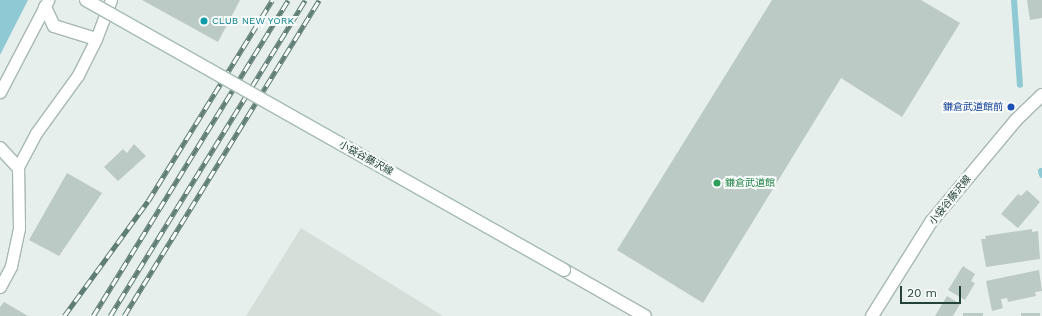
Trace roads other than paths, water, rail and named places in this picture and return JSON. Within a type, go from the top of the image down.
[{"type":"main road","name":"小袋谷藤沢線","points":[[86,0],[645,316]]},
{"type":"main road","points":[[47,4],[54,26],[96,39]]},
{"type":"main road","name":"小袋谷藤沢線","points":[[872,316],[931,222],[1016,120],[1042,95]]},
{"type":"main road","points":[[0,148],[18,167]]},
{"type":"lane","points":[[0,287],[11,266],[18,228],[18,167],[36,133],[78,75],[96,39],[111,0]]},
{"type":"lane","points":[[0,92],[47,4]]},
{"type":"water","points":[[0,0],[28,0],[0,55]]},
{"type":"waterway","points":[[1014,0],[1020,85]]},
{"type":"waterway","points":[[1041,171],[1042,175]]},
{"type":"railway","points":[[64,316],[148,201],[272,0]]},
{"type":"railway","points":[[93,316],[288,0]]},
{"type":"railway","points":[[110,316],[305,0]]},
{"type":"railway","points":[[124,316],[319,0]]},
{"type":"place","name":"CLUB NEW YORK","points":[[204,21]]},
{"type":"place","name":"鎌倉武道館前","points":[[1011,107]]},
{"type":"place","name":"鎌倉武道館","points":[[717,183]]}]
